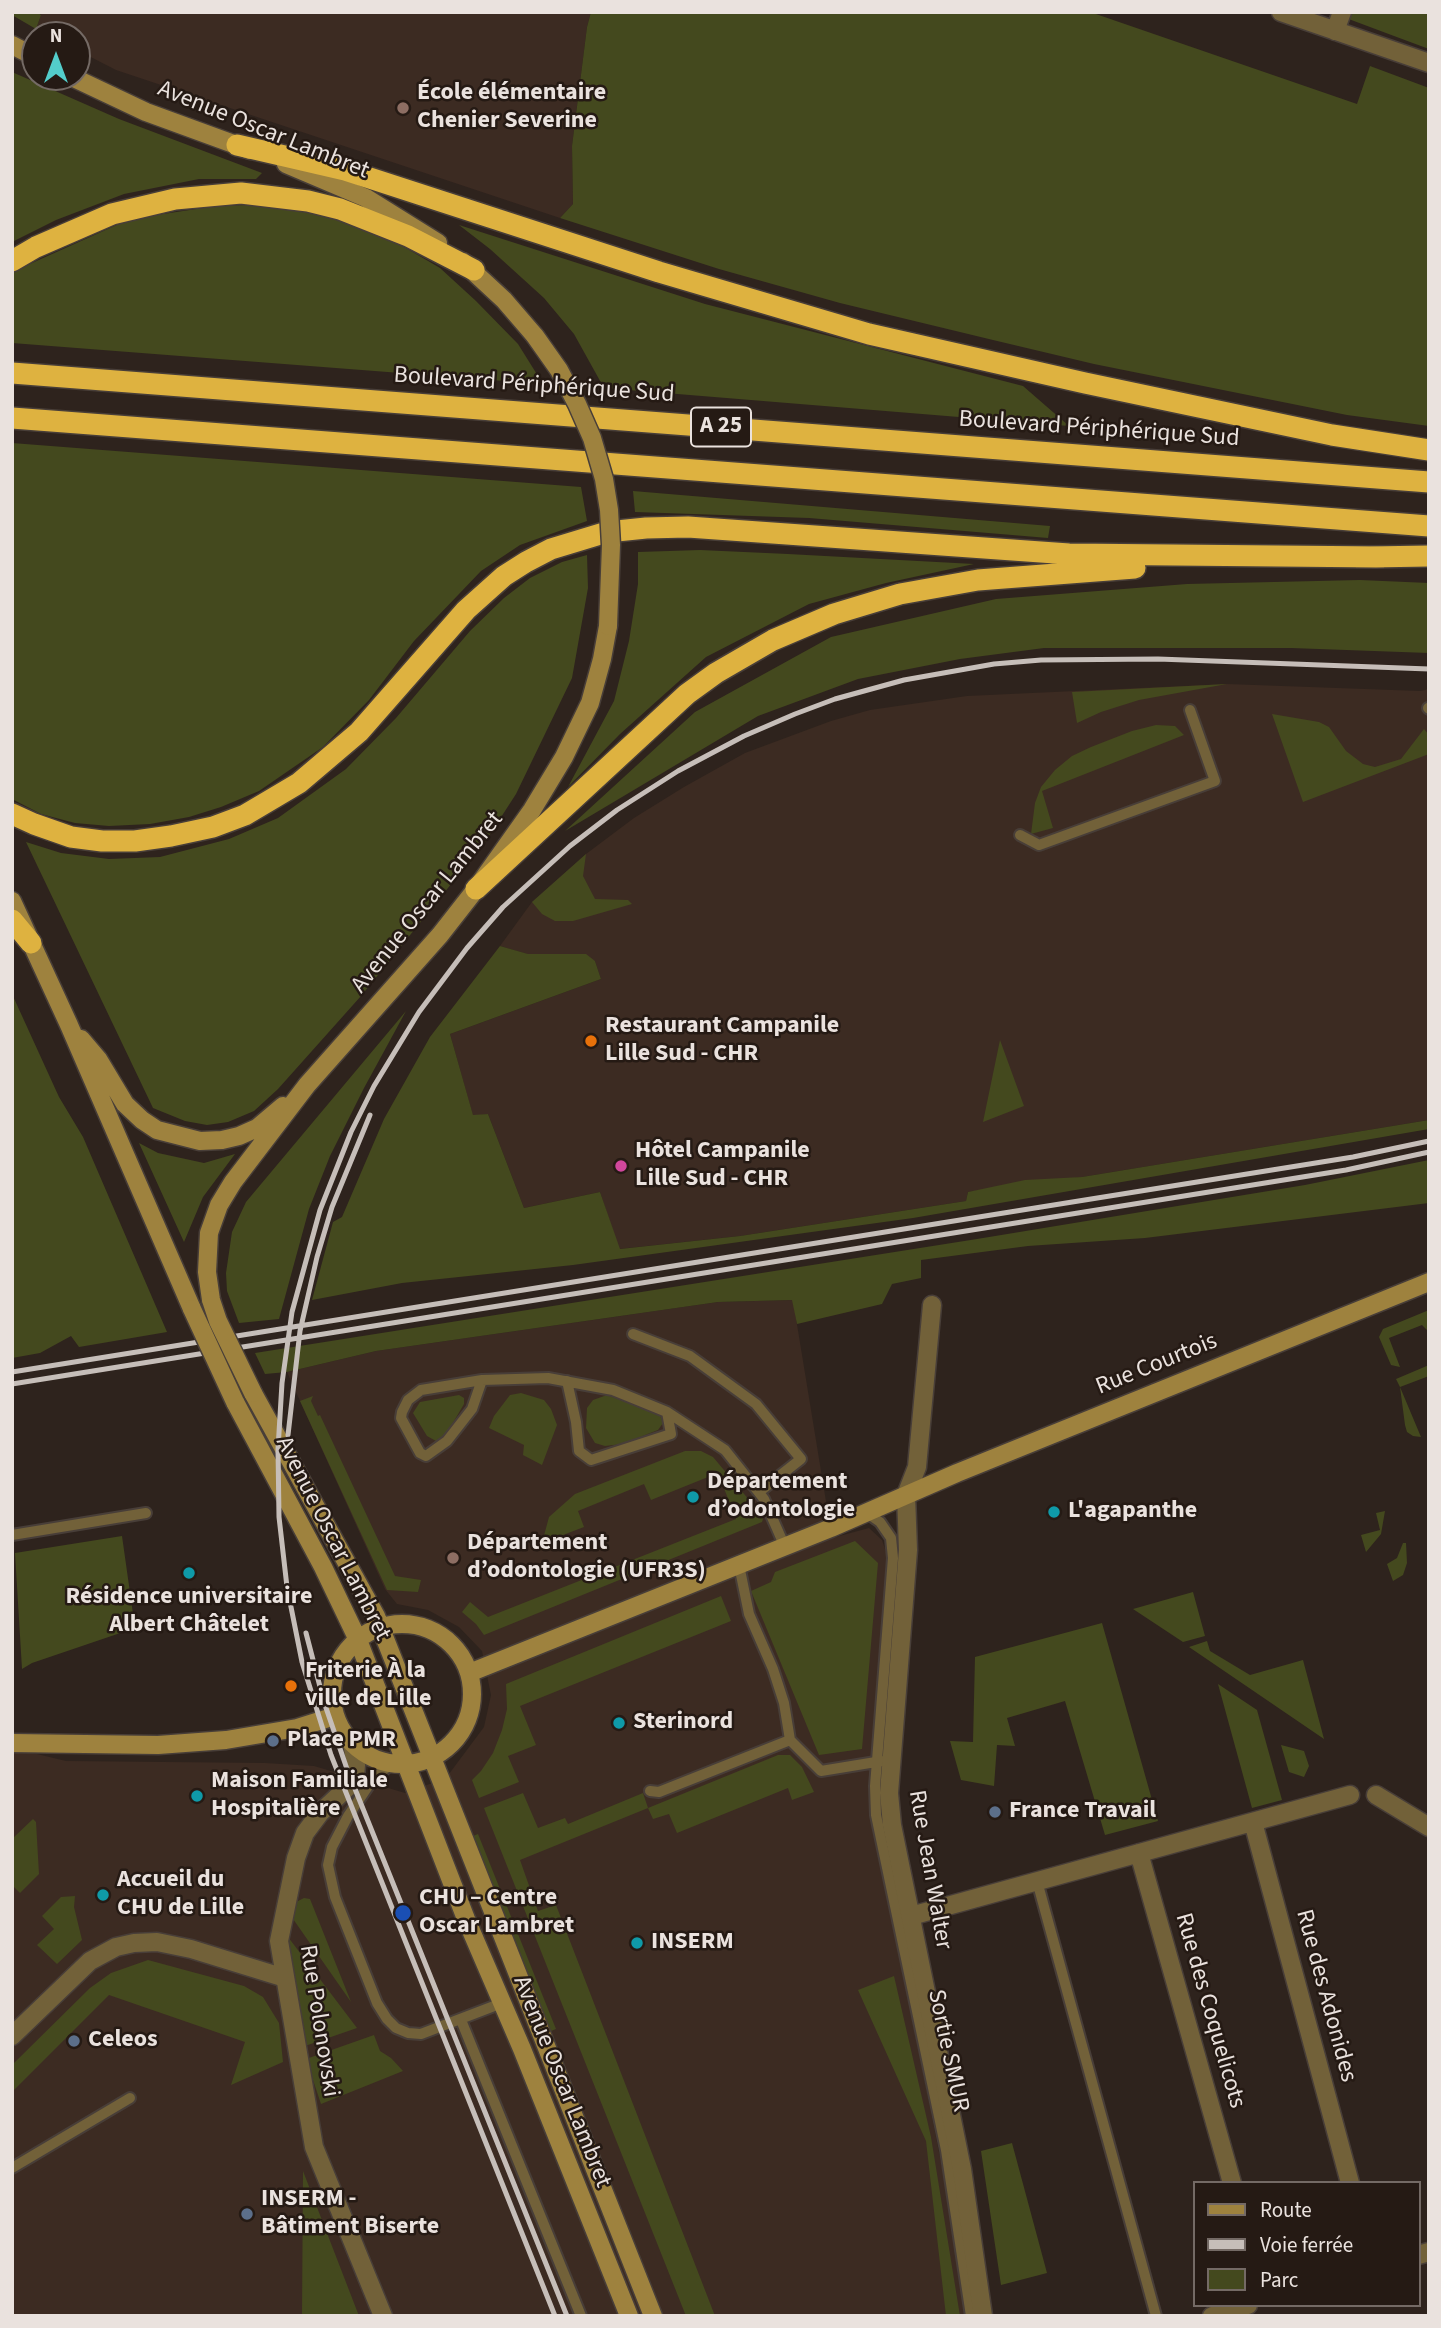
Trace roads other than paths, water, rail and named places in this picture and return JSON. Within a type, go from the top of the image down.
[{"type":"highway","points":[[237,145],[345,170],[659,272],[869,334],[1318,432],[1429,450]]},
{"type":"highway","points":[[12,261],[36,247],[112,214],[174,198],[241,193],[308,201],[340,209],[408,236],[474,270]]},
{"type":"highway","name":"Boulevard Périphérique Sud","points":[[12,373],[1429,482]]},
{"type":"highway","name":"A 25","points":[[12,418],[1429,526]]},
{"type":"highway","points":[[12,814],[71,836],[102,841],[135,841],[171,836],[213,827],[245,815],[299,783],[351,739],[466,610],[504,576],[551,549],[607,532],[688,527],[1069,554],[1382,557]]},
{"type":"highway","points":[[477,889],[687,694],[716,673],[773,640],[834,614],[900,594],[978,580],[1111,569],[1429,556]]},
{"type":"highway","points":[[12,920],[31,943]]},
{"type":"main road","name":"Avenue Oscar Lambret","points":[[91,86],[146,112],[319,176],[366,198],[424,233],[474,270],[535,336],[559,370],[592,438],[604,479],[611,545],[608,626],[590,703],[564,757],[532,810],[477,889],[307,1085],[233,1182],[219,1205],[209,1233],[206,1254],[211,1300],[218,1321],[253,1393],[381,1627],[653,2316]]},
{"type":"main road","name":"Avenue Oscar Lambret","points":[[12,901],[235,1402],[323,1567],[358,1640],[399,1764],[502,2003],[629,2316]]},
{"type":"main road","name":"Avenue Oscar Lambret","points":[[69,1025],[98,1059],[125,1104],[142,1121],[157,1130],[182,1138],[200,1141],[239,1136],[257,1128],[307,1085]]},
{"type":"main road","name":"Rue Courtois","points":[[469,1673],[785,1547],[905,1495],[1429,1282]]},
{"type":"main road","points":[[411,1624],[439,1634],[461,1655],[469,1673],[473,1693],[467,1723],[449,1747],[432,1758],[399,1764],[374,1759],[352,1743],[335,1716],[332,1691],[341,1659],[358,1640],[381,1627],[411,1624]]},
{"type":"main road","points":[[12,1744],[158,1745],[226,1740],[297,1728],[335,1716]]},
{"type":"street","points":[[1281,12],[1429,63]]},
{"type":"street","points":[[1335,31],[1342,12]]},
{"type":"street","name":"Rue Jean Walter","points":[[932,1305],[917,1467],[905,1495],[908,1550],[884,1761],[890,1810],[961,2169],[983,2316]]},
{"type":"street","name":"Rue Polonovski","points":[[352,1743],[356,1770],[353,1781],[309,1826],[299,1849],[279,1941],[314,2147],[383,2316]]},
{"type":"street","points":[[911,1916],[1350,1795]]},
{"type":"street","points":[[1376,1795],[1429,1827]]},
{"type":"street","name":"Rue des Adonides","points":[[1254,1822],[1349,2181]]},
{"type":"street","name":"Rue des Coquelicots","points":[[1139,1853],[1231,2181]]},
{"type":"street","points":[[12,2036],[90,1961],[116,1947],[134,1943],[157,1942],[191,1949],[285,1978]]},
{"type":"street","points":[[1212,2316],[1241,2307]]},
{"type":"lane","points":[[1020,835],[1039,845],[1215,781],[1190,710]]},
{"type":"lane","points":[[633,1334],[690,1356],[756,1404],[801,1459],[759,1492]]},
{"type":"lane","points":[[482,1380],[472,1409],[447,1441],[426,1456],[421,1453],[401,1418],[408,1400],[421,1390],[482,1380],[548,1378],[613,1390],[667,1412],[725,1450],[764,1499],[785,1547]]},
{"type":"lane","points":[[567,1381],[579,1451],[591,1460],[671,1434],[667,1412]]},
{"type":"lane","points":[[12,1535],[146,1513]]},
{"type":"lane","name":"Sortie SMUR","points":[[867,1513],[880,1522],[891,1538],[893,1558],[884,1761],[874,1800],[946,2150],[971,2316]]},
{"type":"lane","points":[[739,1565],[749,1614],[784,1703],[790,1740],[821,1771],[884,1761]]},
{"type":"lane","points":[[650,1791],[659,1792],[790,1740]]},
{"type":"lane","points":[[399,1764],[373,1779],[339,1832],[329,1855],[330,1882],[377,2003],[396,2028],[421,2034],[502,2003]]},
{"type":"lane","points":[[1037,1881],[1156,2316]]},
{"type":"lane","points":[[461,2020],[580,2316]]},
{"type":"lane","points":[[12,2168],[130,2098]]},
{"type":"railway","points":[[555,2316],[331,1755],[302,1662],[287,1587],[279,1517],[278,1449],[282,1383],[292,1312],[320,1210],[351,1132],[374,1086],[419,1012],[467,948],[503,907],[570,846],[617,810],[678,771],[744,736],[795,714],[835,699],[904,680],[994,664],[1041,660],[1158,659],[1429,669]]},
{"type":"railway","points":[[288,1435],[300,1331],[317,1257],[332,1207],[370,1115]]},
{"type":"railway","points":[[12,1372],[1353,1157],[1429,1141]]},
{"type":"railway","points":[[12,1384],[1346,1170],[1429,1152]]},
{"type":"railway","points":[[306,1633],[324,1702],[347,1769],[567,2316]]},
{"type":"place","name":"École élémentaire Chenier Severine","points":[[403,108]]},
{"type":"place","name":"Restaurant Campanile Lille Sud - CHR","points":[[591,1041]]},
{"type":"place","name":"Hôtel Campanile Lille Sud - CHR","points":[[621,1166]]},
{"type":"place","name":"Département d’odontologie","points":[[693,1497]]},
{"type":"place","name":"L'agapanthe","points":[[1054,1512]]},
{"type":"place","name":"Département d’odontologie (UFR3S)","points":[[453,1558]]},
{"type":"place","name":"Résidence universitaire Albert Châtelet","points":[[189,1573]]},
{"type":"place","name":"Friterie À la ville de Lille","points":[[291,1686]]},
{"type":"place","name":"Sterinord","points":[[619,1723]]},
{"type":"place","name":"Place PMR","points":[[273,1741]]},
{"type":"place","name":"Maison Familiale Hospitalière","points":[[197,1796]]},
{"type":"place","name":"France Travail","points":[[995,1812]]},
{"type":"place","name":"Accueil du CHU de Lille","points":[[103,1895]]},
{"type":"place","name":"CHU – Centre Oscar Lambret","points":[[403,1913]]},
{"type":"place","name":"INSERM","points":[[637,1943]]},
{"type":"place","name":"Celeos","points":[[74,2041]]},
{"type":"place","name":"INSERM - Bâtiment Biserte","points":[[247,2214]]}]
